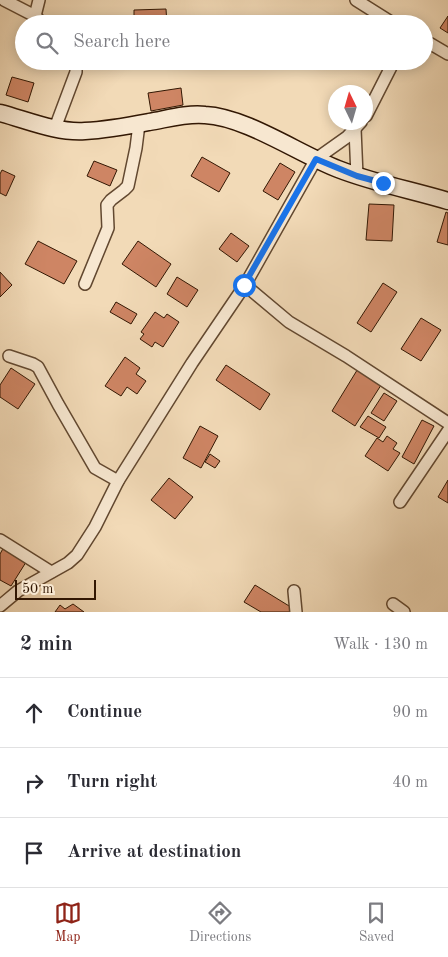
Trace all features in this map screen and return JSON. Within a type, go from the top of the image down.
[{"type":"street","points":[[4,0],[30,15]]},
{"type":"street","points":[[39,0],[39,15]]},
{"type":"street","points":[[356,0],[380,15]]},
{"type":"street","points":[[433,45],[448,54]]},
{"type":"street","points":[[55,128],[76,70]]},
{"type":"street","points":[[373,102],[389,70]]},
{"type":"street","points":[[0,113],[70,131],[140,124],[181,116],[205,114],[223,117],[252,128],[316,159],[357,176],[448,200]]},
{"type":"street","points":[[85,284],[108,228],[107,205],[128,186],[140,124]]},
{"type":"street","points":[[0,606],[18,591],[68,563],[77,555],[95,527],[118,481],[192,363],[244,285],[316,159],[353,130]]},
{"type":"street","points":[[357,176],[358,130]]},
{"type":"street","points":[[244,285],[289,322],[346,356],[448,423]]},
{"type":"street","points":[[8,356],[38,367],[95,468],[118,481]]},
{"type":"street","points":[[400,502],[448,430]]},
{"type":"street","points":[[0,540],[51,572]]},
{"type":"street","points":[[294,591],[296,612]]},
{"type":"street","points":[[393,604],[404,612]]},
{"type":"building","points":[[166,9],[166,15],[134,15],[134,10]]},
{"type":"building","points":[[448,16],[448,33],[440,28]]},
{"type":"building","points":[[12,77],[34,83],[28,102],[6,95]]},
{"type":"building","points":[[181,88],[183,105],[151,111],[148,93]]},
{"type":"building","points":[[202,157],[230,173],[219,192],[191,176]]},
{"type":"building","points":[[94,161],[117,170],[110,186],[87,176]]},
{"type":"building","points":[[280,163],[295,172],[278,200],[263,191]]},
{"type":"building","points":[[2,170],[15,176],[6,196],[0,193],[0,174]]},
{"type":"building","points":[[369,204],[394,205],[392,241],[366,240]]},
{"type":"building","points":[[446,212],[448,213],[448,245],[437,242]]},
{"type":"building","points":[[231,233],[249,246],[237,262],[219,249]]},
{"type":"building","points":[[38,241],[77,261],[64,284],[25,264]]},
{"type":"building","points":[[138,241],[171,264],[156,287],[122,264]]},
{"type":"building","points":[[0,272],[12,285],[0,297]]},
{"type":"building","points":[[177,277],[198,290],[187,307],[167,294]]},
{"type":"building","points":[[383,283],[397,292],[371,332],[357,323]]},
{"type":"building","points":[[116,302],[137,314],[131,324],[110,312]]},
{"type":"building","points":[[155,312],[164,318],[167,314],[179,322],[163,347],[155,342],[152,347],[140,339],[144,334],[141,332]]},
{"type":"building","points":[[421,318],[441,330],[421,361],[401,349]]},
{"type":"building","points":[[125,357],[140,368],[136,374],[146,381],[137,394],[127,387],[121,396],[105,386]]},
{"type":"building","points":[[226,365],[270,394],[260,410],[216,380]]},
{"type":"building","points":[[359,367],[383,382],[355,426],[332,411]]},
{"type":"building","points":[[11,368],[35,384],[18,409],[0,397],[0,385]]},
{"type":"building","points":[[384,393],[397,401],[384,421],[371,413]]},
{"type":"building","points":[[368,416],[386,427],[379,438],[360,427]]},
{"type":"building","points":[[422,420],[434,426],[414,464],[402,457]]},
{"type":"building","points":[[200,426],[218,436],[201,468],[183,458]]},
{"type":"building","points":[[387,436],[397,443],[393,449],[400,453],[388,471],[365,456],[377,438],[383,442]]},
{"type":"building","points":[[210,454],[220,461],[215,468],[205,462]]},
{"type":"building","points":[[169,478],[193,497],[175,519],[151,500]]},
{"type":"building","points":[[448,480],[448,503],[438,497]]},
{"type":"building","points":[[5,545],[28,559],[11,586],[0,580],[0,554]]},
{"type":"building","points":[[255,585],[294,609],[292,612],[261,612],[244,602]]},
{"type":"building","points":[[73,604],[84,612],[55,612],[60,605],[65,609]]},
{"type":"route","points":[[244,285],[316,159],[337,169],[383,183]]}]
